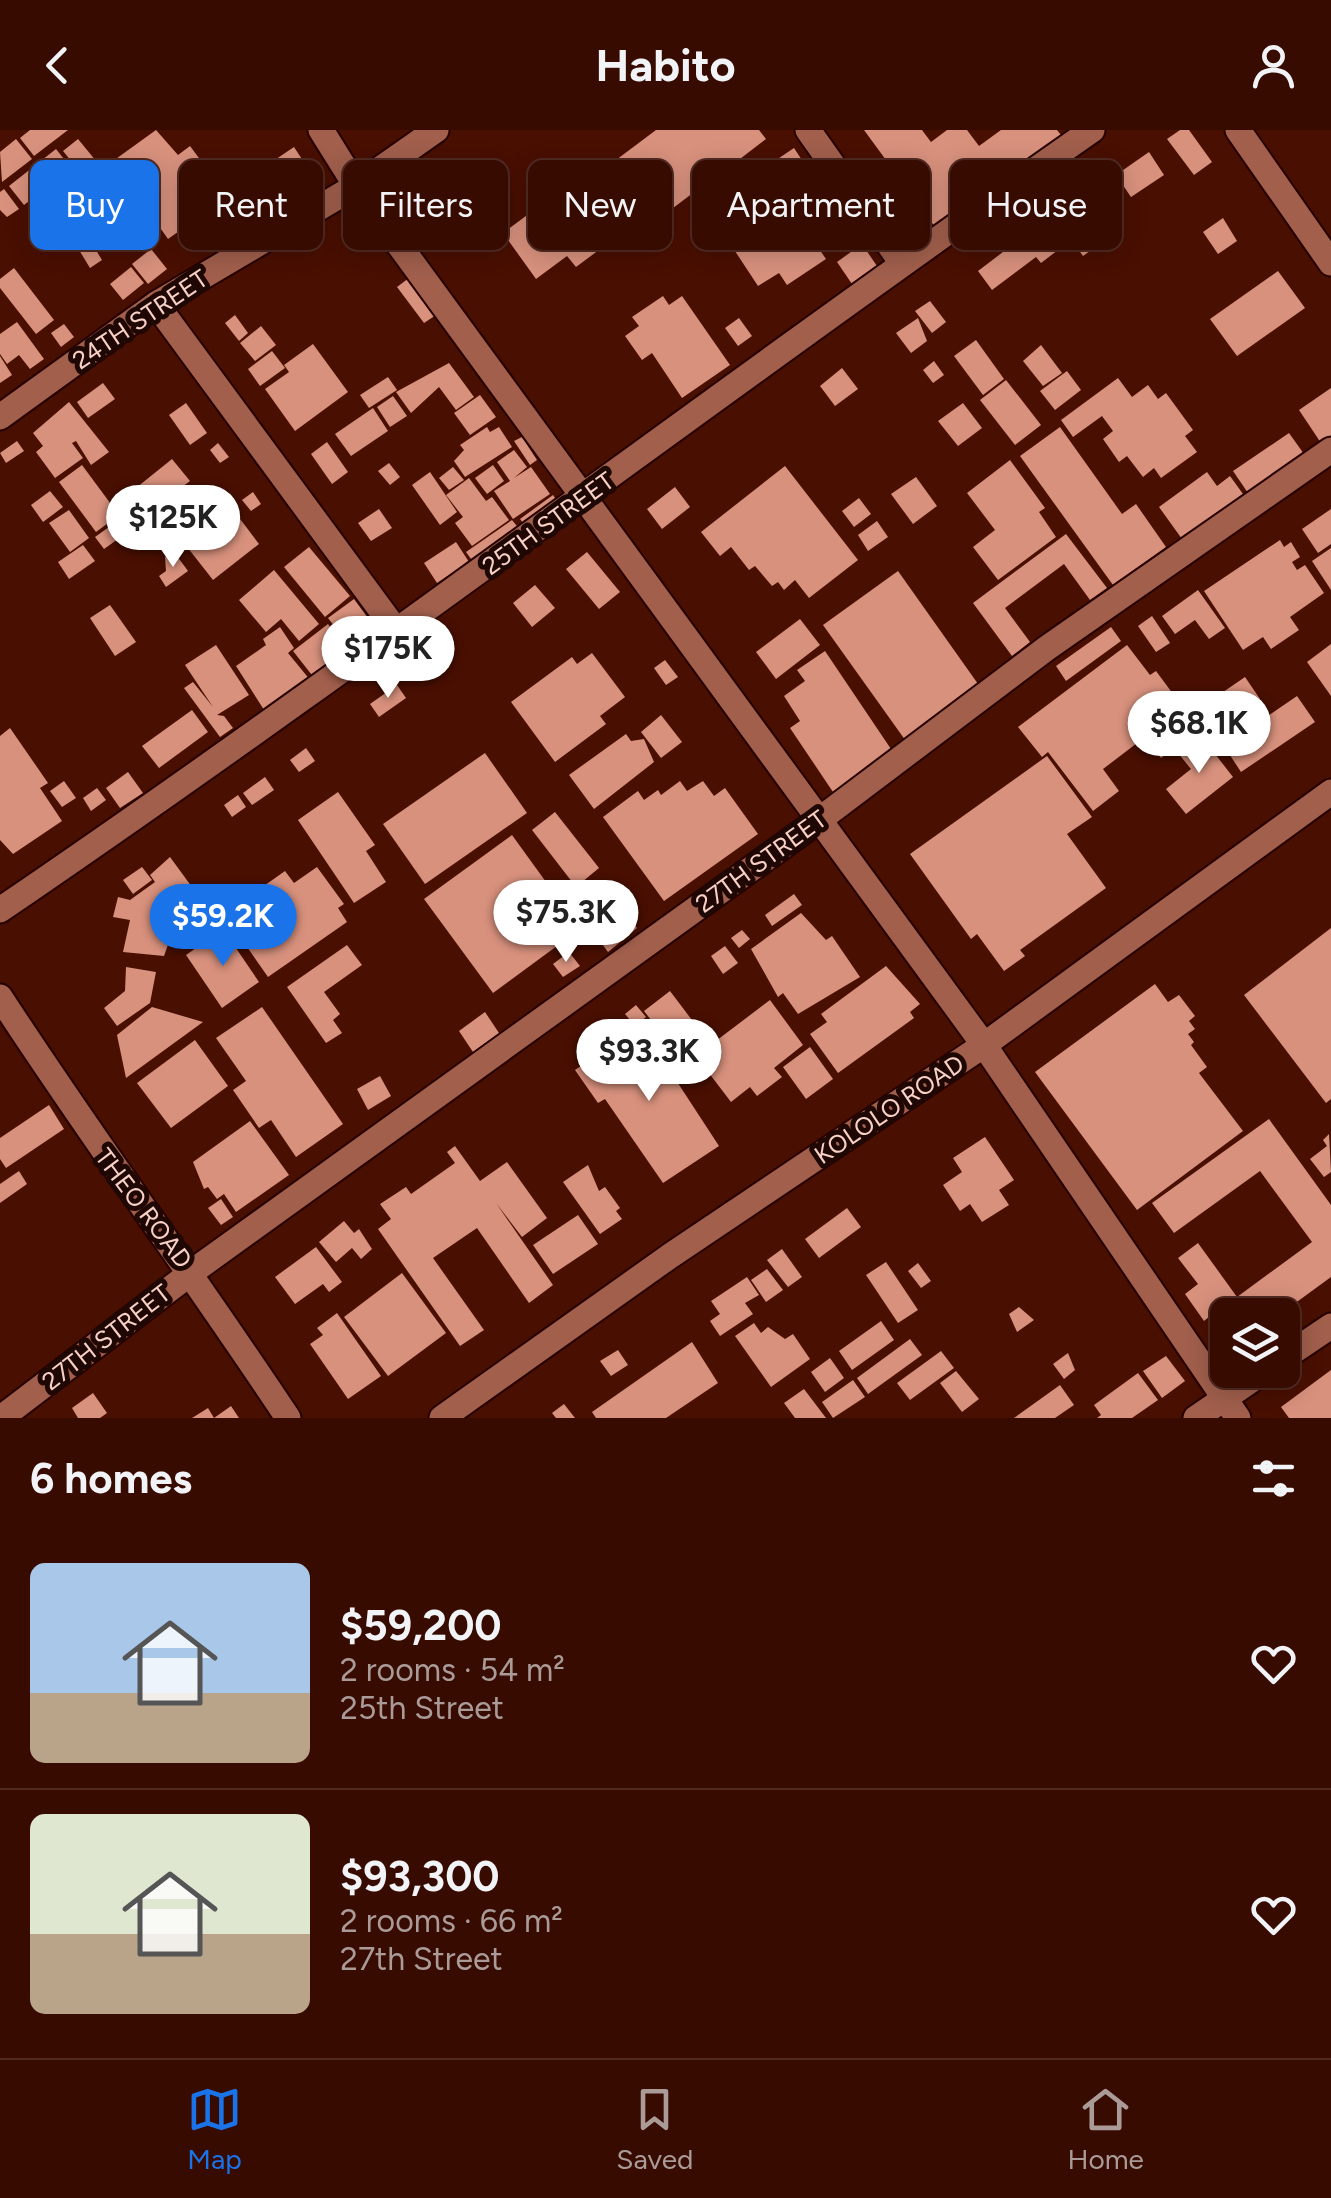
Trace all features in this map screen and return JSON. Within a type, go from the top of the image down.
[{"type":"street","points":[[321,130],[343,165]]},
{"type":"street","name":"24TH STREET","points":[[393,160],[436,130]]},
{"type":"street","points":[[808,130],[902,263]]},
{"type":"street","name":"25TH STREET","points":[[0,910],[398,633],[902,263],[1092,130]]},
{"type":"street","points":[[1238,130],[1331,263]]},
{"type":"street","name":"24TH STREET","points":[[0,417],[156,304],[343,194]]},
{"type":"street","points":[[403,250],[984,1045],[1231,1408]]},
{"type":"street","points":[[156,304],[398,633]]},
{"type":"street","name":"27TH STREET","points":[[1,1418],[192,1272],[819,820],[1047,648],[1331,450]]},
{"type":"street","name":"KOLOLO ROAD","points":[[442,1418],[670,1256],[984,1045],[1331,792]]},
{"type":"street","name":"THEO ROAD","points":[[0,997],[92,1138],[192,1272],[288,1418]]},
{"type":"street","points":[[1300,1347],[1331,1326]]},
{"type":"street","points":[[1196,1418],[1231,1408],[1249,1388]]},
{"type":"building","points":[[30,130],[68,130],[34,156],[20,138]]},
{"type":"building","points":[[156,130],[178,155],[190,146],[200,160],[179,160],[179,231],[168,239],[159,226],[159,160],[114,160]]},
{"type":"building","points":[[656,130],[759,130],[766,139],[739,160],[692,160],[692,194],[672,209],[672,160],[616,160]]},
{"type":"building","points":[[864,130],[922,130],[931,142],[947,130],[967,130],[979,146],[1001,130],[1057,130],[1061,135],[1027,160],[950,160],[950,216],[935,227],[930,220],[930,160],[886,160]]},
{"type":"building","points":[[1180,130],[1189,130],[1212,162],[1194,175],[1167,139]]},
{"type":"building","points":[[16,139],[32,159],[2,182],[0,152]]},
{"type":"building","points":[[78,139],[95,160],[70,160],[63,151]]},
{"type":"building","points":[[294,147],[302,160],[275,160]]},
{"type":"building","points":[[794,148],[802,160],[776,160]]},
{"type":"building","points":[[56,149],[65,160],[42,160]]},
{"type":"building","points":[[1149,152],[1164,175],[1131,197],[1122,184],[1122,171]]},
{"type":"building","points":[[30,169],[30,200],[24,205],[9,186]]},
{"type":"building","points":[[4,189],[19,209],[7,217],[0,210],[0,192]]},
{"type":"building","points":[[528,214],[528,250],[599,250],[576,267],[567,256],[536,279],[508,240],[508,229]]},
{"type":"building","points":[[1223,218],[1237,241],[1218,254],[1203,232]]},
{"type":"building","points":[[79,250],[96,250],[102,260],[90,268]]},
{"type":"building","points":[[152,250],[167,269],[148,284],[132,264]]},
{"type":"building","points":[[734,250],[820,250],[826,259],[787,285],[779,273],[758,286]]},
{"type":"building","points":[[854,250],[866,250],[877,266],[852,284],[837,262]]},
{"type":"building","points":[[1006,250],[1058,250],[1041,263],[1036,257],[992,290],[978,271]]},
{"type":"building","points":[[131,267],[144,283],[123,300],[110,284]]},
{"type":"building","points":[[14,268],[54,320],[36,334],[0,288],[0,279]]},
{"type":"building","points":[[1278,271],[1305,308],[1237,356],[1210,319]]},
{"type":"building","points":[[409,278],[436,315],[424,323],[397,287]]},
{"type":"building","points":[[663,296],[669,305],[682,296],[730,365],[682,398],[652,353],[642,360],[625,336],[639,326],[632,317]]},
{"type":"building","points":[[930,301],[946,322],[932,333],[915,311]]},
{"type":"building","points":[[235,315],[248,333],[239,341],[225,323]]},
{"type":"building","points":[[739,318],[752,336],[738,346],[725,328]]},
{"type":"building","points":[[918,318],[927,341],[911,353],[896,333]]},
{"type":"building","points":[[17,322],[44,359],[30,369],[19,355],[7,364],[0,354],[0,334]]},
{"type":"building","points":[[64,324],[74,337],[61,347],[51,333]]},
{"type":"building","points":[[261,326],[276,345],[255,361],[240,343]]},
{"type":"building","points":[[976,340],[1004,379],[983,395],[954,356]]},
{"type":"building","points":[[313,344],[348,392],[295,431],[265,389],[289,372],[284,365]]},
{"type":"building","points":[[1041,345],[1062,373],[1043,386],[1023,361]]},
{"type":"building","points":[[272,351],[285,368],[260,386],[248,369]]},
{"type":"building","points":[[0,356],[12,375],[0,383]]},
{"type":"building","points":[[934,361],[944,375],[933,383],[923,370]]},
{"type":"building","points":[[449,363],[474,397],[456,410],[439,387],[411,413],[396,392]]},
{"type":"building","points":[[842,368],[858,389],[835,406],[820,386]]},
{"type":"building","points":[[1067,371],[1081,390],[1055,410],[1040,391]]},
{"type":"building","points":[[388,377],[397,390],[369,408],[360,395]]},
{"type":"building","points":[[1118,378],[1132,397],[1148,385],[1158,399],[1166,393],[1193,430],[1185,436],[1197,452],[1161,478],[1154,468],[1143,477],[1127,456],[1119,462],[1103,439],[1113,431],[1102,416],[1073,437],[1061,420]]},
{"type":"building","points":[[1006,380],[1041,425],[1015,445],[980,400]]},
{"type":"building","points":[[103,383],[115,399],[88,418],[77,402]]},
{"type":"building","points":[[1331,388],[1331,437],[1321,443],[1299,410]]},
{"type":"building","points":[[480,395],[496,417],[470,435],[454,413]]},
{"type":"building","points":[[393,396],[407,416],[390,427],[377,407]]},
{"type":"building","points":[[69,402],[109,452],[91,465],[76,441],[72,443],[83,458],[55,478],[36,452],[43,446],[33,433]]},
{"type":"building","points":[[186,403],[207,433],[190,445],[169,415]]},
{"type":"building","points":[[963,403],[982,428],[958,446],[938,421]]},
{"type":"building","points":[[373,408],[388,431],[351,456],[335,434]]},
{"type":"building","points":[[487,427],[490,432],[499,427],[512,447],[465,477],[454,461],[464,450],[460,445]]},
{"type":"building","points":[[1060,427],[1122,514],[1136,504],[1166,547],[1113,585],[1020,456]]},
{"type":"building","points":[[1289,433],[1304,454],[1248,493],[1233,471]]},
{"type":"building","points":[[522,437],[537,460],[530,465],[514,441]]},
{"type":"building","points":[[17,441],[24,451],[6,463],[0,453]]},
{"type":"building","points":[[327,442],[348,472],[332,484],[311,454]]},
{"type":"building","points":[[218,443],[229,457],[220,463],[210,450]]},
{"type":"building","points":[[514,450],[527,467],[514,478],[531,467],[550,494],[513,519],[494,491],[510,481],[497,462]]},
{"type":"building","points":[[172,459],[190,481],[153,509],[136,488]]},
{"type":"building","points":[[1010,460],[1045,508],[1039,512],[1056,537],[998,580],[973,547],[995,530],[967,493]]},
{"type":"building","points":[[389,463],[400,477],[390,485],[378,471]]},
{"type":"building","points":[[82,465],[119,515],[96,532],[59,482]]},
{"type":"building","points":[[493,465],[504,481],[487,494],[475,478]]},
{"type":"building","points":[[785,466],[858,560],[809,598],[795,580],[784,590],[778,582],[772,586],[755,566],[749,570],[731,547],[720,556],[701,532]]},
{"type":"building","points":[[453,467],[464,480],[449,490],[439,478]]},
{"type":"building","points":[[430,472],[457,512],[440,525],[412,485]]},
{"type":"building","points":[[1207,472],[1217,486],[1230,476],[1243,494],[1182,539],[1159,507]]},
{"type":"building","points":[[916,477],[937,506],[913,524],[891,494]]},
{"type":"building","points":[[469,478],[486,501],[492,497],[509,520],[472,546],[455,523],[463,517],[446,495]]},
{"type":"building","points":[[675,487],[690,507],[662,529],[647,509]]},
{"type":"building","points":[[50,491],[63,507],[43,522],[31,505]]},
{"type":"building","points":[[253,492],[261,504],[251,511],[242,500]]},
{"type":"building","points":[[180,494],[198,518],[175,536],[157,512]]},
{"type":"building","points":[[553,495],[562,508],[529,531],[520,519]]},
{"type":"building","points":[[859,498],[871,514],[854,527],[842,511]]},
{"type":"building","points":[[231,507],[259,544],[213,580],[184,543]]},
{"type":"building","points":[[379,509],[392,528],[371,541],[358,523]]},
{"type":"building","points":[[1331,509],[1331,544],[1318,553],[1302,529]]},
{"type":"building","points":[[69,510],[89,538],[70,552],[49,523]]},
{"type":"building","points":[[512,520],[521,531],[474,563],[466,552]]},
{"type":"building","points":[[877,521],[888,537],[868,551],[858,535]]},
{"type":"building","points":[[109,527],[118,539],[104,549],[95,537]]},
{"type":"building","points":[[1066,534],[1107,588],[1090,600],[1064,564],[1005,608],[1030,642],[1012,656],[973,603]]},
{"type":"building","points":[[1280,540],[1284,547],[1291,542],[1300,557],[1292,562],[1297,570],[1305,565],[1324,593],[1290,617],[1299,630],[1271,649],[1263,637],[1243,650],[1204,591]]},
{"type":"building","points":[[456,542],[469,562],[437,583],[424,563]]},
{"type":"building","points":[[83,545],[95,561],[69,579],[58,562]]},
{"type":"building","points":[[309,547],[350,596],[325,617],[284,567]]},
{"type":"building","points":[[1331,548],[1331,590],[1312,561]]},
{"type":"building","points":[[174,552],[188,571],[166,587],[159,576],[166,571],[165,557]]},
{"type":"building","points":[[587,552],[620,592],[599,609],[566,569]]},
{"type":"building","points":[[274,570],[319,624],[299,641],[281,619],[266,632],[239,600]]},
{"type":"building","points":[[898,571],[983,691],[908,744],[823,625]]},
{"type":"building","points":[[535,585],[555,608],[532,627],[513,603]]},
{"type":"building","points":[[1198,590],[1225,628],[1209,639],[1195,620],[1175,634],[1162,616]]},
{"type":"building","points":[[354,599],[376,629],[351,648],[328,618]]},
{"type":"building","points":[[110,605],[136,642],[115,656],[90,618]]},
{"type":"building","points":[[1152,616],[1170,643],[1156,652],[1138,626]]},
{"type":"building","points":[[800,619],[820,645],[776,679],[756,652]]},
{"type":"building","points":[[328,624],[349,653],[315,679],[293,651]]},
{"type":"building","points":[[280,627],[294,648],[288,653],[311,681],[266,713],[236,666],[266,645],[263,639]]},
{"type":"building","points":[[1111,627],[1121,641],[1066,681],[1056,666]]},
{"type":"building","points":[[1331,644],[1331,696],[1307,662]]},
{"type":"building","points":[[216,645],[249,695],[217,715],[224,716],[233,728],[220,737],[184,688],[193,682],[213,707],[185,665]]},
{"type":"building","points":[[1127,645],[1150,675],[1156,671],[1199,729],[1161,758],[1145,737],[1103,769],[1119,791],[1093,811],[1048,752],[1042,757],[1018,727]]},
{"type":"building","points":[[825,651],[895,755],[835,795],[790,728],[800,721],[784,696],[805,681],[797,670]]},
{"type":"building","points":[[592,653],[625,697],[600,716],[606,724],[555,762],[511,702],[572,657],[577,664]]},
{"type":"building","points":[[665,660],[678,677],[666,685],[654,668]]},
{"type":"building","points":[[1245,677],[1260,699],[1252,704],[1259,715],[1216,744],[1194,712]]},
{"type":"building","points":[[397,685],[406,698],[379,717],[370,704]]},
{"type":"building","points":[[1297,696],[1315,722],[1241,772],[1224,746]]},
{"type":"building","points":[[192,710],[208,732],[159,768],[142,746]]},
{"type":"building","points":[[661,715],[682,742],[661,758],[641,732]]},
{"type":"building","points":[[10,728],[48,783],[40,788],[62,821],[13,854],[0,840],[0,736]]},
{"type":"building","points":[[626,734],[631,741],[644,739],[654,762],[594,809],[569,775]]},
{"type":"building","points":[[1201,736],[1233,777],[1186,814],[1166,789],[1191,769],[1178,753]]},
{"type":"building","points":[[306,748],[315,761],[299,772],[290,760]]},
{"type":"building","points":[[485,753],[527,813],[425,884],[383,824]]},
{"type":"building","points":[[1047,756],[1092,817],[1067,834],[1106,888],[1020,950],[1025,956],[1004,971],[977,934],[971,939],[910,854]]},
{"type":"building","points":[[128,772],[143,793],[120,808],[106,788]]},
{"type":"building","points":[[265,777],[274,790],[252,805],[243,793]]},
{"type":"building","points":[[64,781],[76,798],[62,807],[50,791]]},
{"type":"building","points":[[680,781],[687,791],[703,781],[714,796],[725,788],[758,834],[664,901],[603,817],[638,791],[644,800],[658,790],[661,795]]},
{"type":"building","points":[[97,788],[106,800],[91,811],[83,798]]},
{"type":"building","points":[[338,792],[375,845],[366,851],[386,882],[354,903],[298,820]]},
{"type":"building","points":[[238,795],[246,807],[232,817],[224,805]]},
{"type":"building","points":[[555,812],[599,868],[576,887],[532,830]]},
{"type":"building","points":[[512,835],[580,929],[493,993],[424,899]]},
{"type":"building","points":[[170,857],[219,924],[192,946],[175,925],[164,956],[123,952],[130,920],[113,917],[118,897],[130,900],[155,882],[150,875]]},
{"type":"building","points":[[142,867],[152,880],[133,894],[123,880]]},
{"type":"building","points":[[317,867],[344,904],[338,908],[347,922],[268,977],[231,924],[267,898],[261,888],[285,871],[294,883]]},
{"type":"building","points":[[794,894],[802,905],[772,926],[765,915]]},
{"type":"building","points":[[623,910],[637,928],[608,952],[594,933]]},
{"type":"building","points":[[801,913],[826,940],[832,936],[860,977],[798,1014],[783,993],[778,997],[751,949]]},
{"type":"building","points":[[1331,928],[1331,1099],[1326,1103],[1244,995]]},
{"type":"building","points":[[223,929],[259,982],[222,1008],[186,955]]},
{"type":"building","points":[[742,930],[750,939],[739,948],[731,938]]},
{"type":"building","points":[[347,945],[362,965],[324,992],[340,1014],[333,1020],[342,1033],[326,1043],[287,987]]},
{"type":"building","points":[[725,946],[738,963],[723,974],[711,956]]},
{"type":"building","points":[[569,952],[580,966],[563,977],[553,964]]},
{"type":"building","points":[[886,966],[920,1004],[910,1012],[914,1018],[838,1073],[810,1034],[827,1022],[821,1014]]},
{"type":"building","points":[[126,967],[156,972],[150,1003],[117,1026],[104,1008],[125,991]]},
{"type":"building","points":[[1155,984],[1168,1002],[1179,995],[1195,1016],[1189,1021],[1195,1029],[1188,1034],[1207,1067],[1199,1073],[1243,1131],[1137,1210],[1035,1072]]},
{"type":"building","points":[[670,991],[701,1032],[675,1051],[644,1011]]},
{"type":"building","points":[[770,1000],[803,1045],[774,1068],[782,1077],[757,1096],[750,1087],[731,1102],[696,1056]]},
{"type":"building","points":[[636,1005],[646,1017],[635,1026],[625,1014]]},
{"type":"building","points":[[152,1007],[203,1022],[126,1078],[117,1035]]},
{"type":"building","points":[[262,1007],[343,1124],[296,1157],[271,1120],[259,1128],[233,1090],[246,1081],[216,1038]]},
{"type":"building","points":[[485,1012],[499,1033],[473,1052],[459,1031]]},
{"type":"building","points":[[640,1025],[719,1146],[663,1183],[605,1099],[598,1103],[575,1070]]},
{"type":"building","points":[[195,1040],[228,1086],[171,1128],[137,1083]]},
{"type":"building","points":[[810,1047],[833,1079],[806,1099],[783,1067]]},
{"type":"building","points":[[380,1076],[391,1096],[368,1110],[357,1089]]},
{"type":"building","points":[[49,1105],[64,1129],[6,1168],[0,1159],[0,1138]]},
{"type":"building","points":[[1269,1119],[1331,1205],[1331,1277],[1300,1300],[1210,1298],[1210,1316],[1204,1321],[1185,1294],[1198,1284],[1178,1258],[1198,1243],[1237,1297],[1312,1242],[1260,1171],[1174,1233],[1152,1203]]},
{"type":"building","points":[[250,1121],[289,1175],[236,1212],[224,1194],[217,1199],[208,1187],[204,1189],[193,1162]]},
{"type":"building","points":[[1329,1134],[1331,1172],[1324,1177],[1310,1159],[1327,1146],[1323,1140]]},
{"type":"building","points":[[985,1137],[1014,1180],[999,1190],[1009,1205],[982,1222],[970,1204],[960,1211],[943,1185],[962,1172],[953,1158]]},
{"type":"building","points":[[455,1146],[480,1181],[507,1162],[547,1218],[522,1237],[496,1203],[553,1285],[529,1303],[477,1228],[433,1258],[484,1330],[460,1346],[378,1229],[391,1219],[380,1204],[406,1187],[411,1194],[455,1163],[447,1152]]},
{"type":"building","points":[[588,1165],[599,1191],[605,1187],[620,1208],[616,1211],[622,1219],[600,1234],[563,1182]]},
{"type":"building","points":[[19,1171],[27,1184],[0,1203],[0,1184]]},
{"type":"building","points":[[221,1199],[233,1217],[221,1225],[208,1208]]},
{"type":"building","points":[[847,1208],[861,1227],[819,1258],[805,1239]]},
{"type":"building","points":[[578,1215],[598,1244],[553,1274],[533,1245]]},
{"type":"building","points":[[344,1221],[354,1233],[359,1229],[372,1249],[361,1259],[352,1248],[336,1262],[319,1242]]},
{"type":"building","points":[[316,1247],[342,1282],[329,1292],[323,1284],[295,1304],[275,1277]]},
{"type":"building","points":[[782,1249],[802,1277],[788,1287],[767,1260]]},
{"type":"building","points":[[886,1262],[918,1310],[898,1323],[866,1275]]},
{"type":"building","points":[[918,1263],[931,1281],[921,1288],[908,1271]]},
{"type":"building","points":[[767,1269],[783,1290],[766,1302],[751,1280]]},
{"type":"building","points":[[402,1273],[446,1333],[388,1376],[344,1317]]},
{"type":"building","points":[[747,1277],[759,1295],[745,1303],[753,1314],[720,1336],[710,1321],[720,1314],[711,1301]]},
{"type":"building","points":[[1019,1307],[1034,1320],[1017,1332],[1009,1314]]},
{"type":"building","points":[[337,1313],[381,1376],[348,1399],[310,1344],[323,1335],[317,1328]]},
{"type":"building","points":[[881,1321],[894,1340],[852,1370],[839,1351]]},
{"type":"building","points":[[754,1323],[761,1333],[768,1327],[785,1339],[793,1334],[810,1359],[771,1387],[735,1336]]},
{"type":"building","points":[[910,1339],[922,1355],[868,1394],[857,1378]]},
{"type":"building","points":[[692,1342],[718,1383],[666,1418],[596,1418],[592,1412]]},
{"type":"building","points":[[618,1350],[628,1365],[611,1376],[600,1361]]},
{"type":"building","points":[[941,1351],[954,1368],[910,1400],[897,1383]]},
{"type":"building","points":[[1068,1353],[1075,1370],[1064,1379],[1053,1364]]},
{"type":"building","points":[[1166,1356],[1185,1381],[1162,1398],[1143,1371]]},
{"type":"building","points":[[830,1358],[844,1378],[825,1392],[811,1372]]},
{"type":"building","points":[[1331,1370],[1331,1418],[1289,1418],[1281,1407]]},
{"type":"building","points":[[956,1371],[979,1399],[962,1412],[940,1383]]},
{"type":"building","points":[[1138,1373],[1158,1400],[1132,1418],[1097,1418],[1101,1415],[1094,1405]]},
{"type":"building","points":[[853,1380],[865,1397],[833,1418],[822,1402]]},
{"type":"building","points":[[1060,1385],[1074,1405],[1055,1418],[1014,1418]]},
{"type":"building","points":[[804,1389],[826,1418],[795,1418],[784,1403]]},
{"type":"building","points":[[93,1393],[107,1413],[100,1418],[78,1418],[72,1408]]},
{"type":"building","points":[[564,1404],[575,1418],[556,1418],[552,1413]]},
{"type":"building","points":[[231,1406],[239,1418],[214,1418]]},
{"type":"building","points":[[208,1408],[214,1418],[192,1418]]}]
